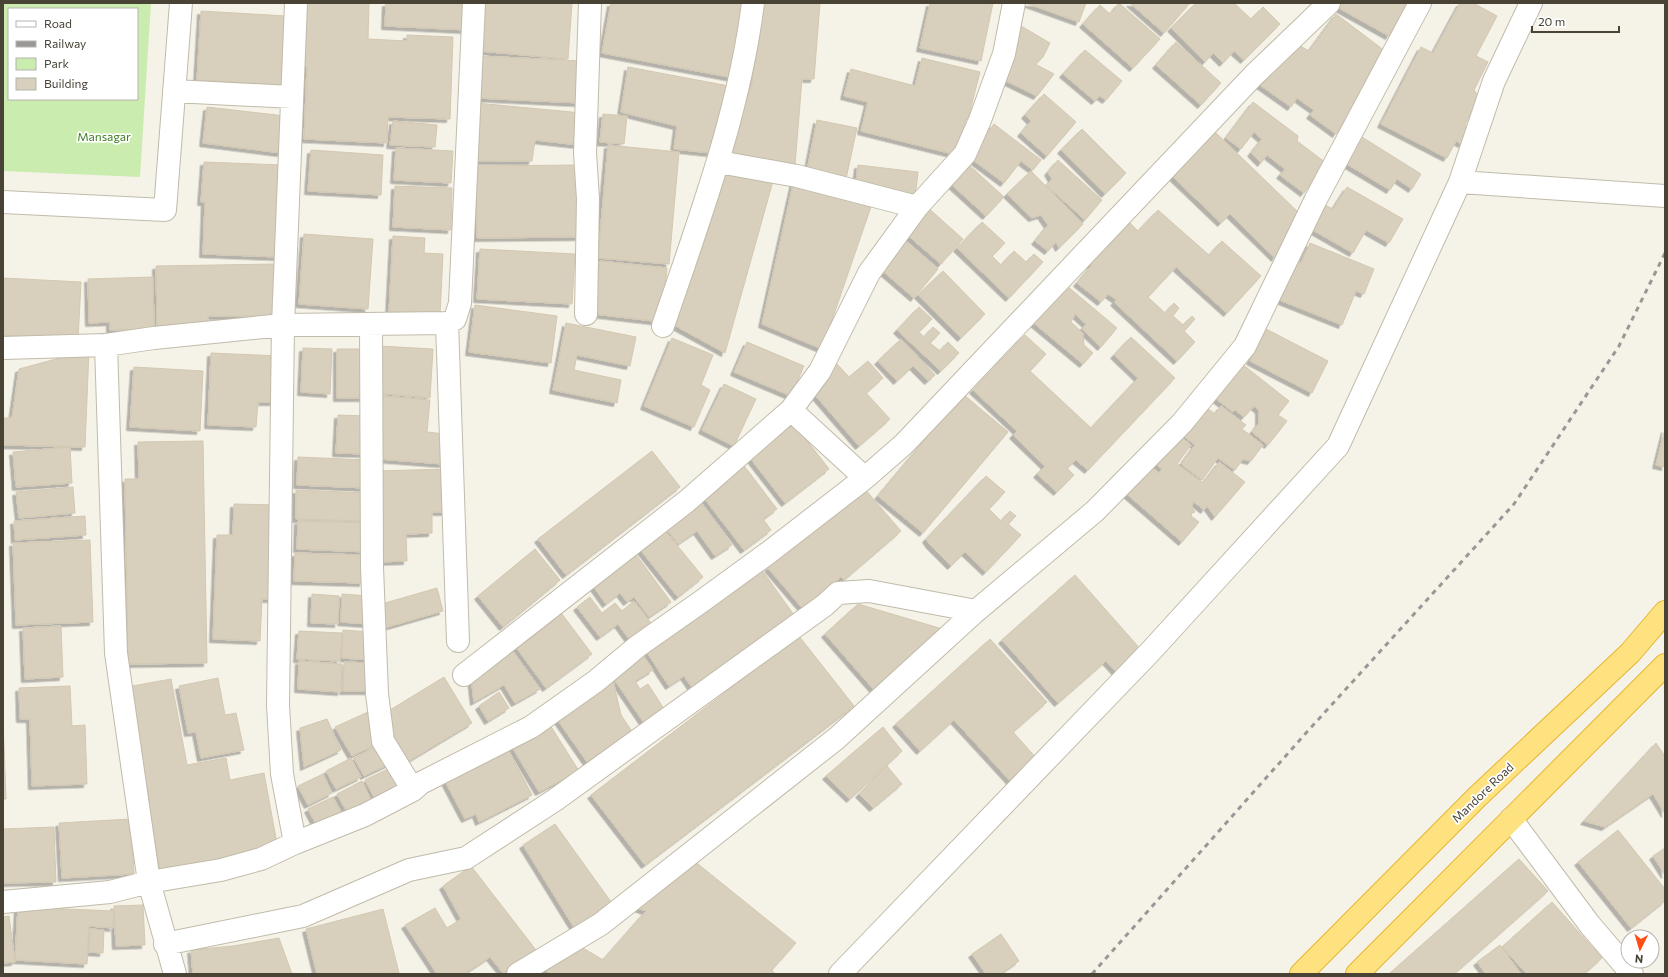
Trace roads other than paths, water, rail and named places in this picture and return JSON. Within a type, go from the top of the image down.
[{"type":"highway","name":"Mandore Road","points":[[1301,974],[1477,798],[1630,653],[1665,612]]},
{"type":"highway","points":[[1357,974],[1665,665]]},
{"type":"street","points":[[3,202],[165,210],[181,3]]},
{"type":"street","points":[[295,843],[282,774],[278,705],[283,326],[296,3]]},
{"type":"street","points":[[3,348],[106,345],[154,338],[283,326],[447,323],[455,319],[460,303],[474,3]]},
{"type":"street","points":[[586,314],[588,199],[585,153],[590,3]]},
{"type":"street","points":[[663,326],[719,162],[746,47],[753,3]]},
{"type":"street","points":[[464,675],[687,501],[790,410],[820,371],[869,273],[917,207],[964,154],[980,120],[1004,54],[1014,3]]},
{"type":"street","points":[[3,902],[110,892],[149,882],[221,870],[261,859],[295,843],[365,815],[413,790],[421,783],[531,727],[596,680],[638,646],[768,553],[865,478],[904,444],[1254,75],[1329,3]]},
{"type":"street","points":[[518,974],[601,924],[837,738],[976,611],[1095,511],[1182,423],[1245,346],[1316,199],[1420,3]]},
{"type":"street","points":[[840,974],[1150,652],[1338,446],[1460,182],[1494,81],[1531,3]]},
{"type":"street","points":[[174,91],[292,97]]},
{"type":"street","points":[[719,162],[797,176],[917,207]]},
{"type":"street","points":[[1460,182],[1665,196]]},
{"type":"street","points":[[447,323],[458,641]]},
{"type":"street","points":[[371,324],[372,567],[377,694],[384,741],[413,790]]},
{"type":"street","points":[[106,345],[116,653],[149,882],[165,944],[175,974]]},
{"type":"street","points":[[790,410],[865,478]]},
{"type":"street","points":[[165,944],[303,916],[409,870],[466,858],[555,800],[825,605],[838,593],[869,591],[976,611]]},
{"type":"street","points":[[1511,819],[1590,925],[1632,974]]},
{"type":"railway","points":[[1092,974],[1306,733],[1514,504],[1619,346],[1665,253]]},
{"type":"park label","name":"Mansagar","points":[[104,137]]}]
